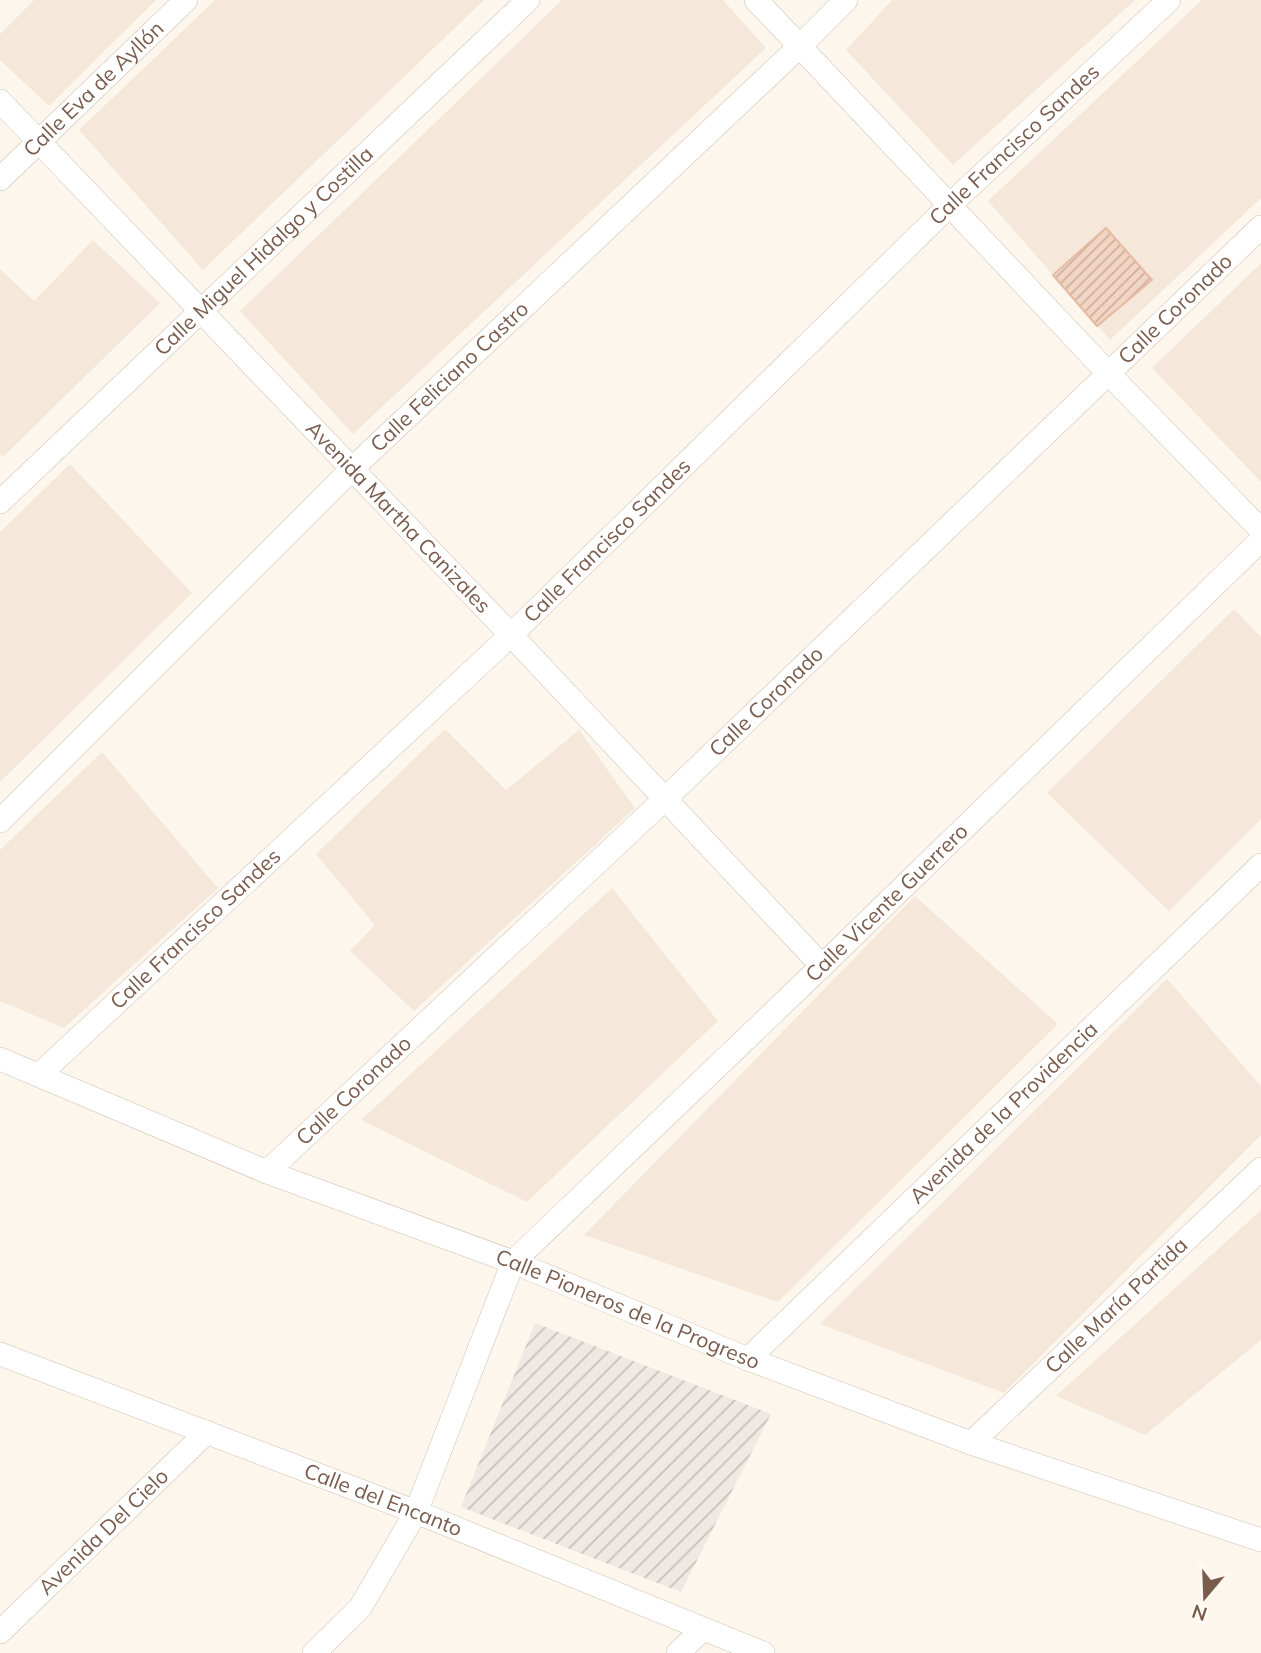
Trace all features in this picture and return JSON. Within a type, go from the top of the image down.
[{"type":"street","name":"Calle Eva de Ayllón","points":[[0,178],[186,0]]},
{"type":"street","name":"Calle Miguel Hidalgo y Costilla","points":[[0,502],[528,0]]},
{"type":"street","points":[[756,0],[1109,374],[1261,530]]},
{"type":"street","name":"Calle Feliciano Castro","points":[[0,821],[353,468],[846,0]]},
{"type":"street","name":"Calle Francisco Sandes","points":[[39,1075],[511,635],[950,206],[1168,0]]},
{"type":"street","name":"Avenida Martha Canizales","points":[[0,101],[353,468],[822,966]]},
{"type":"street","name":"Calle Coronado","points":[[267,1172],[665,799],[1261,228]]},
{"type":"street","name":"Calle Vicente Guerrero","points":[[513,1262],[1261,540]]},
{"type":"street","name":"Avenida de la Providencia","points":[[748,1359],[1261,865]]},
{"type":"street","name":"Calle Pioneros de la Progreso","points":[[0,1059],[267,1172],[513,1262],[748,1359],[971,1443],[1261,1540]]},
{"type":"street","name":"Calle María Partida","points":[[971,1443],[1261,1169]]},
{"type":"street","points":[[314,1653],[360,1608],[416,1512],[513,1262]]},
{"type":"street","name":"Calle del Encanto","points":[[0,1354],[416,1512],[763,1653]]},
{"type":"street","name":"Avenida Del Cielo","points":[[0,1632],[207,1432]]},
{"type":"street","points":[[678,1653],[703,1629]]},
{"type":"shaded area","points":[[34,0],[156,0],[49,106],[0,60],[0,34]]},
{"type":"shaded area","points":[[215,0],[484,0],[203,270],[79,130]]},
{"type":"shaded area","points":[[562,0],[723,0],[766,48],[353,434],[240,311]]},
{"type":"shaded area","points":[[892,0],[1135,0],[953,165],[846,50]]},
{"type":"shaded area","points":[[1202,0],[1261,0],[1261,198],[1110,340],[988,201]]},
{"type":"shaded area","points":[[93,240],[160,303],[3,457],[0,454],[0,269],[34,301]]},
{"type":"shaded area","points":[[1261,263],[1261,482],[1152,368]]},
{"type":"shaded area","points":[[70,464],[192,593],[0,782],[0,532]]},
{"type":"shaded area","points":[[1234,609],[1261,637],[1261,819],[1169,911],[1047,793]]},
{"type":"shaded area","points":[[445,729],[506,790],[579,730],[635,808],[414,1011],[350,951],[375,925],[316,854]]},
{"type":"shaded area","points":[[102,752],[218,888],[64,1028],[0,1001],[0,850]]},
{"type":"shaded area","points":[[612,888],[718,1021],[527,1202],[361,1120]]},
{"type":"shaded area","points":[[915,896],[1058,1024],[778,1302],[584,1235]]},
{"type":"shaded area","points":[[1167,979],[1261,1086],[1261,1135],[1004,1393],[820,1324]]},
{"type":"shaded area","points":[[1261,1210],[1261,1340],[1145,1435],[1056,1396]]},
{"type":"shaded area","points":[[535,1323],[771,1414],[681,1592],[461,1507]]},
{"type":"building","points":[[1106,228],[1152,280],[1097,326],[1053,275]]}]
